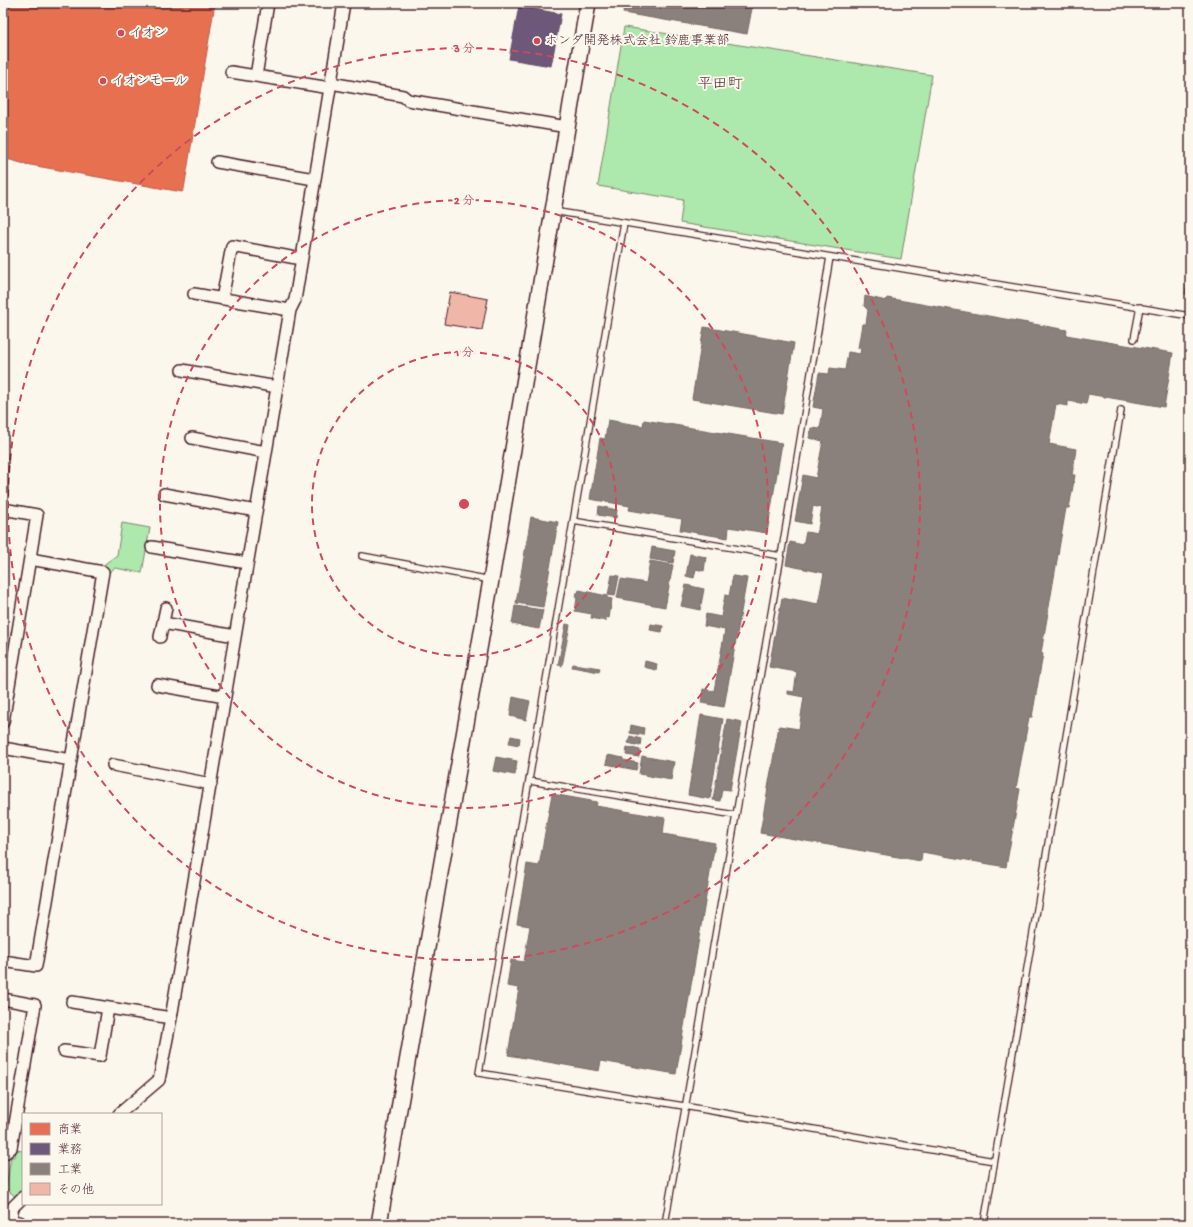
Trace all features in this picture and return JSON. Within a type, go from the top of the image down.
[{"type":"street","points":[[256,76],[268,3]]},
{"type":"street","points":[[120,1113],[159,1080],[211,784],[290,310],[295,300],[344,3]]},
{"type":"street","points":[[379,1224],[491,580],[588,3]]},
{"type":"street","points":[[231,72],[403,96],[408,100],[567,127]]},
{"type":"street","points":[[216,162],[314,179]]},
{"type":"street","points":[[222,299],[232,246],[301,259]]},
{"type":"street","points":[[194,294],[290,310]]},
{"type":"street","points":[[182,370],[277,386]]},
{"type":"street","points":[[192,438],[266,452]]},
{"type":"street","points":[[164,494],[256,511]]},
{"type":"street","points":[[3,509],[37,515],[3,722]]},
{"type":"street","points":[[152,547],[247,563]]},
{"type":"street","points":[[3,961],[36,966],[102,572],[30,559]]},
{"type":"street","points":[[160,637],[166,608]]},
{"type":"street","points":[[163,623],[235,636]]},
{"type":"street","points":[[157,685],[225,697]]},
{"type":"street","points":[[3,748],[71,760]]},
{"type":"street","points":[[113,765],[211,784]]},
{"type":"street","points":[[3,999],[35,1005],[11,1148],[3,1153]]},
{"type":"street","points":[[72,1002],[171,1018]]},
{"type":"street","points":[[64,1051],[100,1056],[108,1008]]},
{"type":"street","points":[[11,1223],[13,1207],[22,1198]]},
{"type":"lane","points":[[552,210],[1190,316]]},
{"type":"lane","points":[[624,223],[479,1073],[684,1106],[994,1161]]},
{"type":"lane","points":[[664,1224],[781,556],[830,257]]},
{"type":"lane","points":[[1134,339],[1140,307]]},
{"type":"lane","points":[[984,1224],[1121,410]]},
{"type":"lane","points":[[572,521],[781,556]]},
{"type":"lane","points":[[362,556],[491,580]]},
{"type":"lane","points":[[530,781],[735,815]]},
{"type":"green space","points":[[624,27],[932,75],[901,259],[680,223],[683,200],[598,186]]},
{"type":"green space","points":[[122,523],[150,528],[142,573],[115,568],[108,573],[102,566],[117,555]]},
{"type":"green space","points":[[16,1150],[22,1151],[22,1192],[16,1197],[6,1189],[11,1157],[15,1157]]},
{"type":"building: 商業","name":"イオンモール","points":[[3,3],[215,3],[184,189],[182,192],[25,164],[3,158]]},
{"type":"building: 業務","points":[[519,6],[561,14],[551,66],[509,59]]},
{"type":"building: 工業","points":[[624,3],[753,3],[747,34],[623,13]]},
{"type":"building: 工業","points":[[1190,260],[1190,295],[1185,294]]},
{"type":"building: 工業","points":[[865,296],[886,301],[887,298],[1067,330],[1066,335],[1173,353],[1164,407],[1088,394],[1086,404],[1068,401],[1068,406],[1056,404],[1049,444],[1076,449],[1072,475],[1075,475],[1069,508],[1066,508],[1041,653],[1043,654],[1032,717],[1029,717],[1016,788],[1020,789],[1006,867],[922,852],[921,861],[760,833],[779,726],[799,729],[804,697],[788,694],[788,691],[794,692],[797,672],[769,667],[782,598],[818,604],[824,573],[786,565],[790,542],[803,545],[806,532],[817,534],[822,508],[813,506],[810,524],[795,521],[803,475],[816,478],[823,441],[809,438],[811,428],[820,429],[823,409],[813,407],[819,373],[829,374],[830,368],[845,370],[848,352],[860,354],[861,348],[858,348],[862,324],[866,324],[868,310],[864,306]]},
{"type":"building: 工業","points":[[704,327],[794,343],[782,414],[692,399]]},
{"type":"building: 工業","points":[[608,420],[643,426],[644,420],[782,443],[767,533],[729,527],[728,538],[680,530],[682,519],[629,510],[630,506],[590,499],[600,438],[605,439]]},
{"type":"building: 工業","points":[[599,506],[617,510],[616,518],[598,515]]},
{"type":"building: 工業","points":[[531,517],[558,522],[543,607],[516,603]]},
{"type":"building: 工業","points":[[652,547],[675,551],[673,563],[650,559]]},
{"type":"building: 工業","points":[[690,554],[706,557],[704,571],[696,569],[694,578],[686,576]]},
{"type":"building: 工業","points":[[650,561],[673,565],[665,607],[617,598],[621,579],[646,583]]},
{"type":"building: 工業","points":[[612,575],[619,576],[615,596],[608,595]]},
{"type":"building: 工業","points":[[733,576],[747,578],[724,707],[701,703],[703,689],[714,691],[725,630],[704,626],[706,614],[721,617],[725,595],[729,596]]},
{"type":"building: 工業","points":[[686,585],[704,589],[700,610],[681,606]]},
{"type":"building: 工業","points":[[579,590],[607,596],[607,598],[612,599],[609,618],[606,617],[606,621],[591,618],[592,614],[575,611],[577,598],[575,597]]},
{"type":"building: 工業","points":[[515,606],[543,610],[539,629],[512,624]]},
{"type":"building: 工業","points":[[566,624],[570,625],[562,666],[558,665]]},
{"type":"building: 工業","points":[[651,624],[663,626],[662,632],[650,630]]},
{"type":"building: 工業","points":[[645,661],[657,664],[656,670],[644,667]]},
{"type":"building: 工業","points":[[573,664],[600,668],[599,672],[572,667]]},
{"type":"building: 工業","points":[[513,697],[530,701],[526,720],[510,716]]},
{"type":"building: 工業","points":[[701,715],[723,719],[710,799],[688,795]]},
{"type":"building: 工業","points":[[727,719],[742,722],[730,790],[722,789],[720,801],[713,800]]},
{"type":"building: 工業","points":[[631,725],[644,728],[643,735],[630,733]]},
{"type":"building: 工業","points":[[511,736],[520,738],[519,745],[509,743]]},
{"type":"building: 工業","points":[[630,736],[641,739],[640,746],[628,743]]},
{"type":"building: 工業","points":[[627,747],[640,750],[639,757],[626,755]]},
{"type":"building: 工業","points":[[608,755],[638,763],[636,770],[606,764]]},
{"type":"building: 工業","points":[[642,756],[674,762],[671,780],[639,774]]},
{"type":"building: 工業","points":[[496,757],[517,761],[515,775],[493,771]]},
{"type":"building: 工業","points":[[552,794],[597,802],[596,806],[665,818],[663,834],[715,843],[676,1074],[601,1061],[599,1071],[508,1055],[519,988],[507,986],[511,960],[524,962],[530,926],[517,924],[527,864],[539,866]]},
{"type":"building: その他","points":[[450,292],[488,299],[482,330],[444,324]]},
{"type":"place","name":"イオン","points":[[121,33]]},
{"type":"place","name":"ホンダ開発株式会社 鈴鹿事業部","points":[[537,41]]},
{"type":"place","name":"イオンモール","points":[[103,81]]},
{"type":"district","name":"平田町","points":[[720,85]]}]
